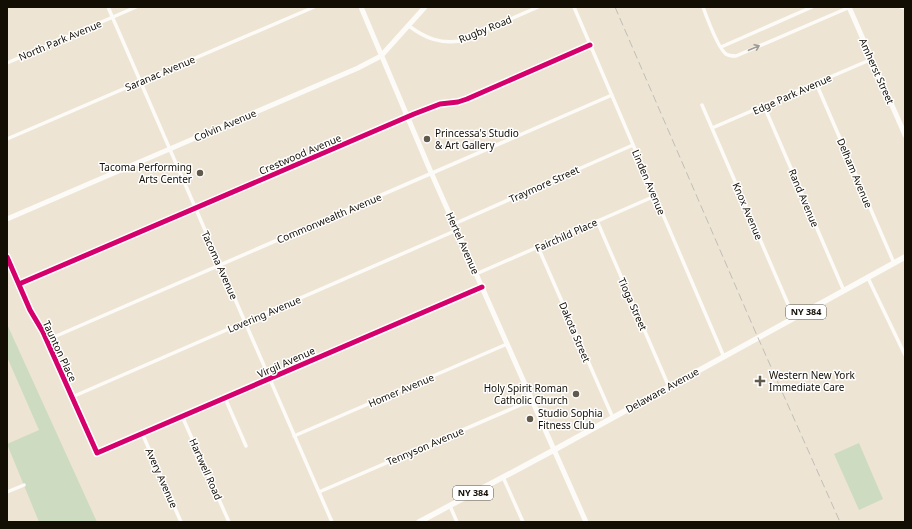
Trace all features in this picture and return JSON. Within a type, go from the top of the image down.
[{"type":"main road","name":"Delaware Avenue","points":[[419,522],[613,418],[905,257]]},
{"type":"street","name":"Tacoma Avenue","points":[[108,7],[332,522]]},
{"type":"street","name":"North Park Avenue","points":[[7,63],[136,7]]},
{"type":"street","name":"Saranac Avenue","points":[[7,139],[314,7]]},
{"type":"street","name":"Hertel Avenue","points":[[361,7],[432,174],[586,522]]},
{"type":"street","name":"Colvin Avenue","points":[[7,219],[382,56],[425,7]]},
{"type":"street","name":"Rugby Road","points":[[409,26],[416,32],[430,39],[442,42],[454,42],[538,7]]},
{"type":"street","name":"Linden Avenue","points":[[574,7],[724,356]]},
{"type":"street","points":[[703,7],[720,47],[726,54],[731,56],[736,56],[849,7]]},
{"type":"street","points":[[720,47],[812,7]]},
{"type":"street","name":"Amherst Street","points":[[849,7],[905,135]]},
{"type":"street","points":[[901,7],[905,8]]},
{"type":"street","name":"Crestwood Avenue","points":[[19,284],[408,117],[440,104],[458,102],[467,99],[590,44]]},
{"type":"street","name":"Edge Park Avenue","points":[[712,128],[872,59]]},
{"type":"street","name":"Delham Avenue","points":[[816,83],[894,263]]},
{"type":"street","name":"Commonwealth Avenue","points":[[47,340],[612,95]]},
{"type":"street","name":"Knox Avenue","points":[[702,104],[794,318]]},
{"type":"street","name":"Rand Avenue","points":[[764,106],[844,291]]},
{"type":"street","name":"Traymore Street","points":[[454,224],[633,145]]},
{"type":"street","name":"Fairchild Place","points":[[476,274],[655,196]]},
{"type":"street","name":"Tioga Street","points":[[596,221],[669,387]]},
{"type":"street","name":"Lovering Avenue","points":[[72,397],[457,230]]},
{"type":"street","name":"Dakota Street","points":[[538,247],[613,418]]},
{"type":"street","name":"Taunton Place","points":[[7,257],[30,310],[47,340],[97,453]]},
{"type":"street","points":[[868,278],[905,355]]},
{"type":"street","name":"Virgil Avenue","points":[[97,453],[482,287]]},
{"type":"street","name":"Homer Avenue","points":[[294,436],[507,344]]},
{"type":"street","points":[[225,398],[246,446]]},
{"type":"street","name":"Tennyson Avenue","points":[[319,492],[532,400]]},
{"type":"street","name":"Hartwell Road","points":[[182,416],[229,522]]},
{"type":"street","name":"Avery Avenue","points":[[142,433],[181,522]]},
{"type":"street","points":[[502,477],[523,522]]},
{"type":"street","points":[[7,492],[24,485]]},
{"type":"street","points":[[450,506],[457,522]]},
{"type":"green space","points":[[7,324],[97,522],[39,522],[7,444],[39,430],[7,357]]},
{"type":"green space","points":[[859,443],[883,499],[859,510],[834,454]]},
{"type":"railway","points":[[615,7],[755,331],[840,522]]},
{"type":"cycle path","points":[[19,284],[414,114],[440,104],[458,102],[467,99],[590,45]]},
{"type":"cycle path","points":[[7,257],[30,310],[43,332],[97,453],[482,287]]},
{"type":"place","name":"Princessa's Studio & Art Gallery","points":[[427,139]]},
{"type":"place","name":"Tacoma Performing Arts Center","points":[[200,173]]},
{"type":"place","name":"Western New York Immediate Care","points":[[760,381]]},
{"type":"place","name":"Holy Spirit Roman Catholic Church","points":[[576,394]]},
{"type":"place","name":"Studio Sophia Fitness Club","points":[[530,419]]}]
